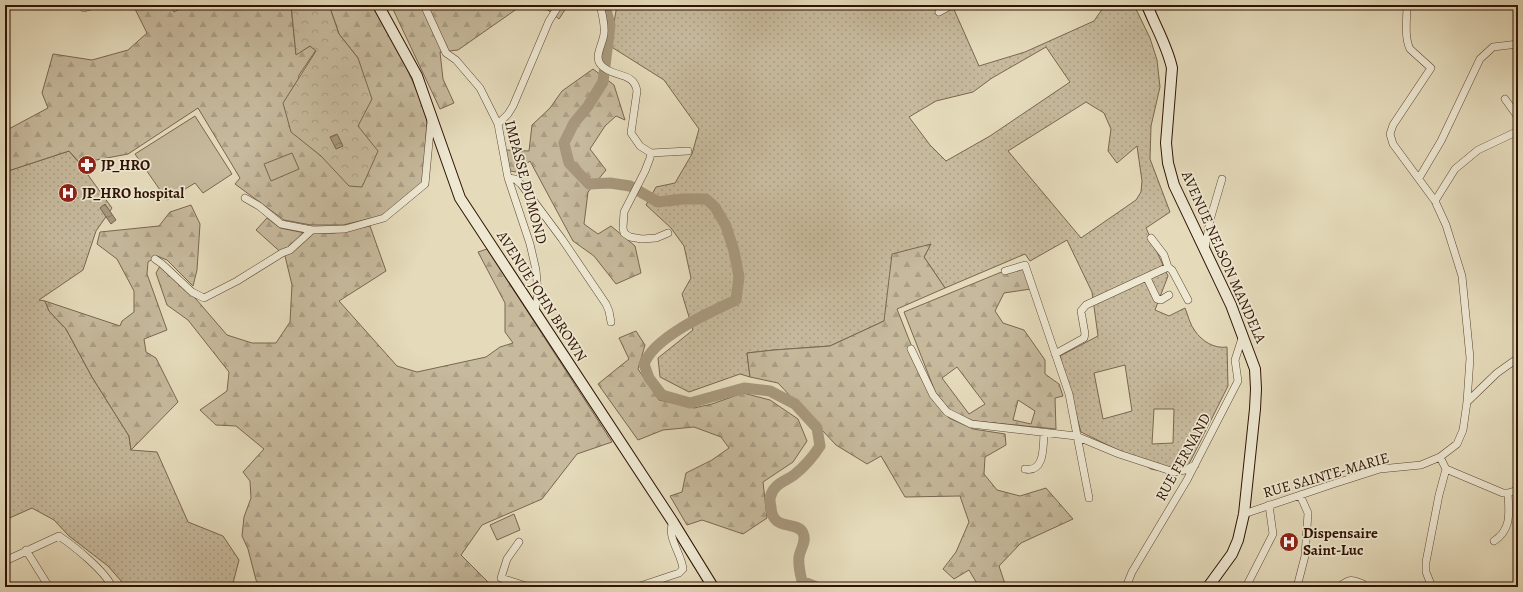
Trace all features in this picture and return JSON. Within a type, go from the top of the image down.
[{"type":"main road","name":"AVENUE JOHN BROWN","points":[[378,5],[417,76],[460,198],[673,522],[713,587]]},
{"type":"main road","name":"AVENUE NELSON MANDELA","points":[[1147,5],[1165,44],[1172,68],[1166,138],[1168,163],[1174,185],[1231,306],[1255,370],[1256,389],[1244,514],[1238,540],[1232,554],[1208,587]]},
{"type":"street","points":[[83,5],[84,8],[94,5]]},
{"type":"street","name":"IMPASSE DUMOND","points":[[424,5],[446,53],[456,60],[480,88],[498,124],[508,178],[530,244],[536,270],[538,294],[535,312]]},
{"type":"street","points":[[498,124],[508,114],[513,106],[549,21],[559,5]]},
{"type":"street","points":[[600,5],[604,32],[598,54],[598,60],[601,65],[608,70],[632,80],[636,84],[637,91],[631,133],[640,146],[651,153],[688,151]]},
{"type":"street","points":[[940,12],[952,5]]},
{"type":"street","name":"RUE SAINTE-MARIE","points":[[1244,514],[1380,469],[1421,465],[1440,457],[1456,444],[1463,430],[1468,402],[1470,358],[1462,276],[1446,225],[1435,201],[1393,144],[1390,134],[1393,125],[1431,68],[1408,46],[1407,5]]},
{"type":"street","points":[[1419,178],[1441,141],[1480,59],[1493,47],[1518,44]]},
{"type":"street","points":[[1505,99],[1518,118]]},
{"type":"street","points":[[245,198],[259,206],[281,224],[312,230],[345,230],[374,225],[425,184],[432,116]]},
{"type":"street","points":[[1435,201],[1455,169],[1478,150],[1518,131]]},
{"type":"street","points":[[651,153],[624,212],[624,233],[630,237],[642,239],[656,238],[668,234]]},
{"type":"street","points":[[508,178],[515,179],[521,184],[562,238],[606,304],[611,322]]},
{"type":"street","points":[[1205,249],[1210,220],[1222,179]]},
{"type":"street","points":[[155,260],[162,264],[192,292],[204,298],[237,281],[282,253],[290,250],[312,230]]},
{"type":"street","points":[[1151,238],[1164,255],[1168,267],[1172,270],[1188,300]]},
{"type":"street","points":[[1005,271],[1025,265],[1069,394],[1088,498]]},
{"type":"street","points":[[1055,354],[1084,338],[1085,334],[1081,312],[1086,305],[1168,267]]},
{"type":"street","points":[[1147,278],[1157,298],[1161,300],[1169,295]]},
{"type":"street","name":"RUE FERNAND","points":[[1126,587],[1132,572],[1195,465],[1238,381],[1235,360],[1243,335]]},
{"type":"street","points":[[911,349],[933,395],[947,412],[971,424],[1076,436],[1120,454],[1174,472],[1185,470],[1195,465]]},
{"type":"street","points":[[1468,402],[1497,373],[1518,358]]},
{"type":"street","points":[[1025,469],[1032,470],[1039,464],[1043,450],[1044,433]]},
{"type":"street","points":[[1440,457],[1446,469],[1503,493],[1518,490]]},
{"type":"street","points":[[1432,587],[1426,572],[1426,562],[1438,495],[1446,469]]},
{"type":"street","points":[[1494,541],[1504,533],[1507,526],[1509,519],[1508,493]]},
{"type":"street","points":[[1297,587],[1305,556],[1308,513],[1300,495]]},
{"type":"street","points":[[1246,587],[1273,534],[1269,505]]},
{"type":"street","points":[[637,587],[679,573],[683,569],[672,538],[670,528],[673,522]]},
{"type":"street","points":[[5,561],[59,536],[75,547],[101,572],[112,587]]},
{"type":"street","points":[[518,542],[507,559],[502,578],[529,587]]},
{"type":"street","points":[[26,550],[49,587]]},
{"type":"street","points":[[1338,587],[1348,581],[1353,580],[1362,584],[1364,587]]},
{"type":"green space","points":[[133,5],[170,5],[174,12],[186,5],[291,5],[296,54],[310,46],[316,50],[299,75],[291,131],[321,156],[358,127],[358,58],[339,34],[329,5],[374,5],[397,46],[427,114],[424,184],[381,216],[343,225],[311,225],[284,220],[235,184],[240,178],[198,108],[128,154],[80,163],[69,151],[5,172],[5,131],[48,108],[42,93],[53,54],[92,60],[128,50],[147,33]]},
{"type":"green space","points":[[291,5],[329,5],[339,34],[358,58],[372,99],[358,126],[378,151],[362,187],[349,186],[321,156],[291,132],[283,103],[316,51],[310,46],[296,55]]},
{"type":"green space","points":[[391,5],[568,5],[559,19],[548,10],[521,6],[458,50],[440,52],[443,79],[454,103],[440,109]]},
{"type":"green space","points":[[617,5],[952,5],[979,66],[1025,52],[1094,21],[1105,5],[1134,5],[1150,38],[1157,60],[1160,87],[1151,126],[1150,159],[1170,212],[1146,228],[1168,276],[1155,310],[1169,316],[1185,308],[1192,326],[1201,338],[1209,344],[1218,347],[1227,347],[1228,386],[1188,466],[1172,473],[1151,469],[1130,456],[1081,432],[1060,356],[1098,336],[1092,292],[1067,240],[1030,261],[1025,254],[945,288],[924,257],[930,245],[884,321],[830,346],[747,353],[750,377],[740,374],[689,392],[660,377],[658,358],[693,330],[682,294],[691,278],[684,246],[671,228],[646,205],[656,187],[675,183],[692,154],[699,129],[664,80],[610,46]],"holes":[[[1046,47],[1070,82],[990,136],[946,161],[930,145],[909,117],[936,101],[973,92],[992,78]],[[1086,102],[1104,113],[1111,129],[1108,151],[1117,163],[1137,146],[1142,181],[1141,192],[1136,200],[1081,238],[1008,151]],[[1125,365],[1132,411],[1103,419],[1094,373]],[[1154,409],[1174,409],[1173,443],[1152,444]]]},
{"type":"green space","points":[[593,69],[614,85],[625,120],[616,116],[605,126],[590,149],[606,170],[588,192],[584,224],[598,234],[611,226],[635,246],[641,273],[616,284],[594,256],[573,241],[530,161],[516,172],[510,171],[506,150],[529,151],[532,125],[550,108],[562,91]]},
{"type":"green space","points":[[195,116],[232,174],[203,193],[195,183],[167,200],[135,154]]},
{"type":"green space","points":[[69,151],[112,208],[96,231],[83,270],[39,300],[45,301],[49,311],[66,329],[92,377],[129,436],[131,450],[157,452],[188,522],[223,536],[239,560],[232,587],[124,587],[122,582],[108,566],[69,536],[54,520],[32,508],[5,520],[5,172]]},
{"type":"green space","points":[[292,153],[299,169],[271,181],[264,164]]},
{"type":"green space","points":[[191,205],[200,224],[197,270],[193,286],[167,260],[157,256],[148,262],[147,274],[167,330],[144,339],[146,352],[156,358],[178,402],[131,450],[129,436],[92,377],[66,329],[49,311],[45,301],[120,326],[122,321],[134,312],[134,291],[117,259],[97,244],[100,232],[159,226],[170,212]]},
{"type":"green space","points":[[267,218],[280,228],[305,233],[334,233],[370,226],[386,271],[339,301],[397,366],[417,372],[486,357],[500,347],[513,343],[505,332],[505,303],[478,252],[487,249],[612,442],[577,454],[542,499],[482,525],[461,555],[493,587],[260,587],[256,580],[248,549],[242,536],[244,517],[251,498],[250,481],[243,472],[264,449],[236,426],[216,425],[200,410],[227,391],[229,372],[188,320],[167,305],[156,273],[160,266],[196,299],[227,335],[252,343],[276,343],[290,322],[292,285],[285,256],[256,230]]},
{"type":"green space","points":[[931,244],[924,257],[945,288],[897,309],[932,398],[949,418],[973,429],[1005,434],[1006,445],[985,457],[984,474],[997,490],[1020,496],[1046,488],[1073,519],[1021,543],[999,566],[1006,587],[979,587],[969,570],[954,579],[943,569],[956,552],[969,522],[960,496],[905,497],[881,456],[867,464],[836,445],[778,383],[750,377],[747,353],[830,346],[884,321],[892,254]]},
{"type":"green space","points":[[1021,264],[1031,289],[1004,293],[995,311],[1003,323],[1024,330],[1045,360],[1045,374],[1059,384],[1063,396],[1055,398],[1056,429],[974,421],[951,411],[936,394],[904,312]],"holes":[[[957,367],[985,404],[969,414],[942,378]],[[1018,400],[1035,411],[1031,424],[1013,420]]]},
{"type":"green space","points":[[636,331],[645,345],[638,369],[659,400],[694,408],[712,404],[743,393],[770,400],[798,419],[807,441],[793,462],[763,482],[767,518],[743,534],[702,520],[687,525],[670,496],[682,492],[686,473],[712,460],[729,448],[721,437],[694,427],[663,430],[638,440],[598,384],[629,359],[619,338]]},
{"type":"green space","points":[[514,514],[520,530],[497,540],[490,525]]},
{"type":"water","points":[[337,134],[343,146],[336,149],[330,137]]},
{"type":"water","points":[[105,204],[116,220],[111,224],[100,208]]},
{"type":"waterway","points":[[605,5],[610,25],[603,82],[588,106],[574,123],[564,143],[569,163],[589,184],[610,183],[630,186],[658,202],[683,199],[706,199],[715,207],[726,226],[734,251],[739,277],[736,300],[684,326],[671,335],[659,344],[644,364],[649,378],[662,395],[690,403],[744,388],[770,391],[795,404],[817,428],[820,446],[798,472],[776,486],[771,493],[770,498],[772,515],[776,520],[780,523],[796,527],[803,533],[804,542],[799,560],[799,569],[802,581],[817,587]]},
{"type":"place","name":"JP_HRO","points":[[87,165]]},
{"type":"place","name":"JP_HRO hospital","points":[[68,193]]},
{"type":"place","name":"Dispensaire Saint-Luc","points":[[1289,542]]}]
